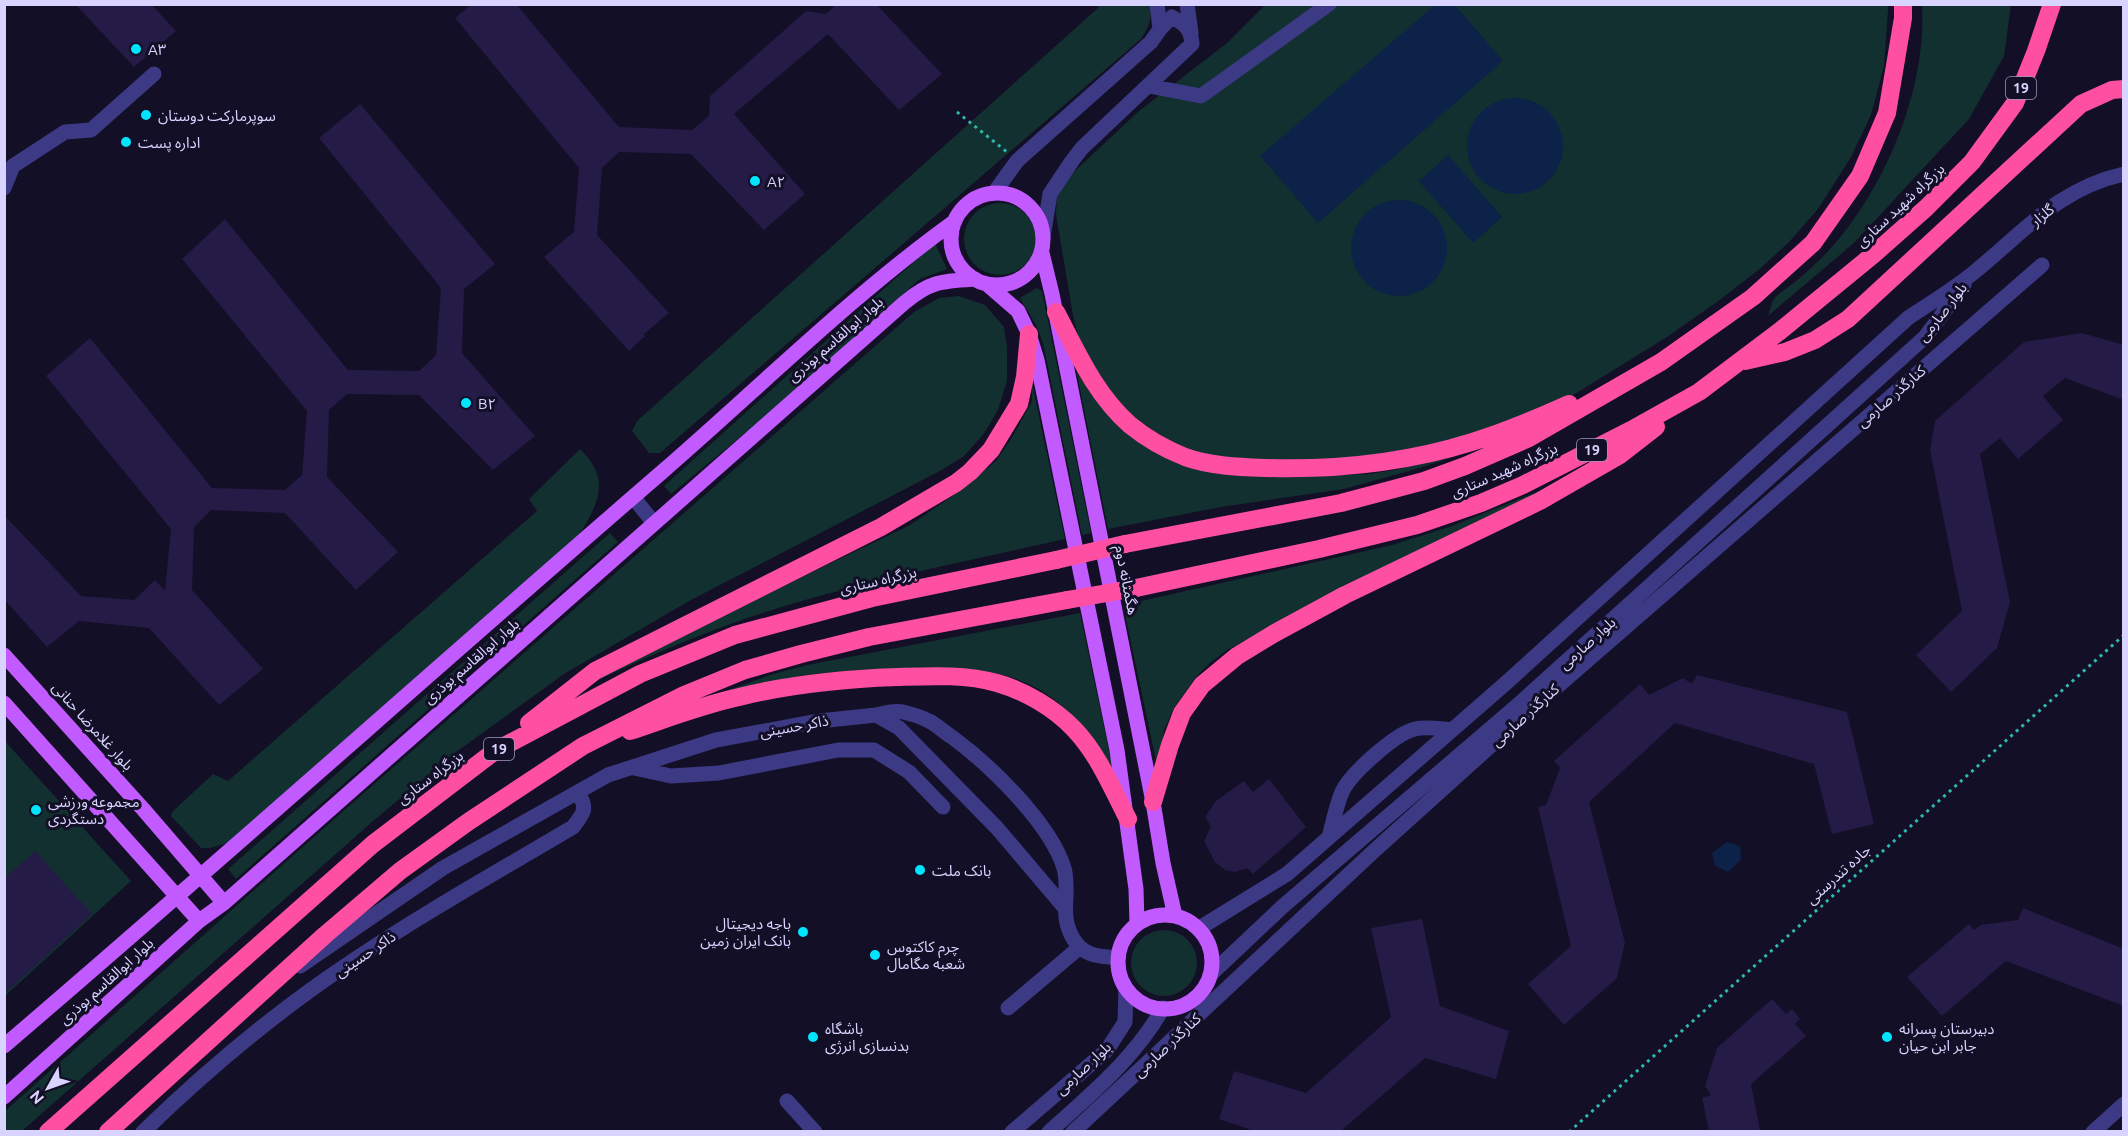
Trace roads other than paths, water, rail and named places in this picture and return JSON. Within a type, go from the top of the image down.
[{"type":"highway","name":"بزرگراه شهید ستاری","points":[[1056,560],[1125,544],[1341,503],[1424,481],[1529,438],[1661,362],[1753,297],[1814,243],[1860,176],[1887,113],[1904,18],[1903,4]]},
{"type":"highway","name":"بزرگراه شهید ستاری","points":[[583,746],[684,695],[745,670],[778,660],[869,638],[1136,588],[1319,549],[1417,525],[1481,503],[1523,485],[1622,435],[1699,392],[1740,362],[1874,254],[1926,208],[1972,162],[2015,103],[2052,4]]},
{"type":"highway","points":[[1740,362],[1785,352],[1815,340],[1848,319],[2081,104],[2112,90],[2124,88]]},
{"type":"highway","points":[[1056,312],[1091,380],[1111,406],[1131,425],[1155,443],[1186,457],[1214,464],[1249,468],[1327,469],[1371,464],[1472,442],[1553,411],[1661,362]]},
{"type":"highway","points":[[495,751],[595,672],[881,527],[956,483],[991,450],[1019,404],[1025,376],[1029,334]]},
{"type":"highway","points":[[1153,802],[1182,713],[1202,685],[1237,656],[1345,595],[1540,501],[1620,455],[1699,392]]},
{"type":"highway","name":"بزرگراه ستاری","points":[[48,1131],[373,844],[495,751],[640,674],[735,635],[872,598],[1056,560]]},
{"type":"highway","points":[[583,746],[737,697],[782,687],[841,680],[919,676],[969,678],[997,683],[1023,693],[1050,709],[1074,729],[1095,755],[1128,819]]},
{"type":"highway","name":"19","points":[[108,1131],[400,871],[468,822],[583,746]]},
{"type":"main road","points":[[981,282],[1002,285],[1015,282],[1027,275],[1036,265],[1042,253],[1043,237],[1040,222],[1027,205],[1008,195],[994,193],[971,202],[955,220],[952,246],[956,259],[964,271],[1018,311],[1029,334],[1037,360],[1117,750],[1128,819],[1136,889],[1137,923]]},
{"type":"main road","name":"بلوار ابوالقاسم بوذری","points":[[4,1046],[202,877],[892,268],[955,220]]},
{"type":"main road","name":"هگمتانه دوم","points":[[1042,253],[1056,312],[1175,916]]},
{"type":"main road","name":"بلوار ابوالقاسم بوذری","points":[[4,1097],[199,921],[224,903],[915,294],[939,282],[981,282]]},
{"type":"main road","name":"بلوار غلامرضا حنانی","points":[[4,655],[224,903]]},
{"type":"main road","points":[[4,703],[199,921]]},
{"type":"main road","points":[[1175,916],[1188,921],[1204,937],[1211,955],[1210,975],[1201,992],[1181,1006],[1163,1008],[1144,1004],[1126,988],[1121,978],[1118,958],[1122,942],[1137,923],[1149,917],[1175,916]]},
{"type":"street","points":[[1157,4],[1160,29]]},
{"type":"street","points":[[1043,237],[1050,194],[1082,148],[1192,44],[1187,4]]},
{"type":"street","points":[[1149,86],[1201,96],[1329,4]]},
{"type":"street","points":[[994,193],[1017,161],[1143,50],[1172,17],[1184,23],[1191,33]]},
{"type":"street","points":[[4,188],[13,166],[65,132],[91,130],[154,74]]},
{"type":"street","name":"گلزار","points":[[1971,275],[2041,214],[2073,192],[2103,179],[2124,174]]},
{"type":"street","name":"کنارگذر صارمی","points":[[1074,1131],[1553,682],[2042,266]]},
{"type":"street","name":"بلوار صارمی","points":[[1198,929],[1287,874],[1534,658],[1908,318],[1971,275]]},
{"type":"street","name":"بلوار صارمی","points":[[1210,975],[1282,907],[1553,682],[1925,337],[1971,275]]},
{"type":"street","points":[[633,497],[654,523]]},
{"type":"street","points":[[1534,658],[1553,682]]},
{"type":"street","name":"ذاکر حسینی","points":[[266,989],[443,868],[608,776],[716,740],[819,721],[900,711],[930,721],[994,771],[1043,828],[1056,849],[1064,870],[1067,895],[1064,908]]},
{"type":"street","name":"ذاکر حسینی","points":[[876,715],[899,728],[983,813],[1064,908],[1070,931],[1080,947]]},
{"type":"street","points":[[1329,837],[1341,793],[1349,780],[1377,753],[1413,729],[1452,730]]},
{"type":"street","points":[[633,767],[671,776],[719,773],[838,750],[874,750],[909,772],[943,807]]},
{"type":"street","name":"ذاکر حسینی","points":[[143,1131],[189,1088],[289,1007],[351,962],[461,892],[573,827],[583,814],[584,802],[578,793]]},
{"type":"street","points":[[1008,1008],[1080,947],[1093,956],[1118,958]]},
{"type":"street","name":"بلوار صارمی","points":[[1012,1131],[1107,1050],[1125,1022],[1126,988]]},
{"type":"street","points":[[1197,996],[1207,1008]]},
{"type":"street","name":"بلوار صارمی","points":[[1049,1131],[1120,1067],[1163,1008]]},
{"type":"street","points":[[787,1101],[815,1131]]},
{"type":"street","points":[[2093,1131],[2124,1104]]},
{"type":"water","points":[[1435,5],[1455,5],[1503,61],[1318,223],[1260,156]]},
{"type":"water","points":[[1515,98],[1533,102],[1549,112],[1559,128],[1563,146],[1559,164],[1549,180],[1533,190],[1515,194],[1497,190],[1481,180],[1471,164],[1467,146],[1471,128],[1481,112],[1497,102]]},
{"type":"water","points":[[1448,155],[1502,217],[1473,243],[1419,181]]},
{"type":"water","points":[[1399,200],[1417,204],[1433,214],[1443,230],[1447,248],[1443,266],[1433,282],[1417,292],[1399,296],[1381,292],[1365,282],[1355,266],[1351,248],[1355,230],[1365,214],[1381,204]]},
{"type":"water","points":[[1727,842],[1740,846],[1741,860],[1728,872],[1715,866],[1712,853]]},
{"type":"place","name":"A۳","points":[[136,49]]},
{"type":"place","name":"سوپرمارکت دوستان","points":[[146,115]]},
{"type":"place","name":"اداره پست","points":[[126,142]]},
{"type":"place","name":"A۲","points":[[755,181]]},
{"type":"place","name":"B۲","points":[[466,403]]},
{"type":"place","name":"مجموعه ورزشی دستگردی","points":[[36,810]]},
{"type":"place","name":"بانک ملت","points":[[920,870]]},
{"type":"place","name":"باجه دیجیتال بانک ایران زمین","points":[[803,932]]},
{"type":"place","name":"چرم کاکتوس شعبه مگامال","points":[[875,955]]},
{"type":"place","name":"باشگاه بدنسازی انرژی","points":[[813,1037]]},
{"type":"place","name":"دبیرستان پسرانه جابر ابن حیان","points":[[1887,1037]]}]
